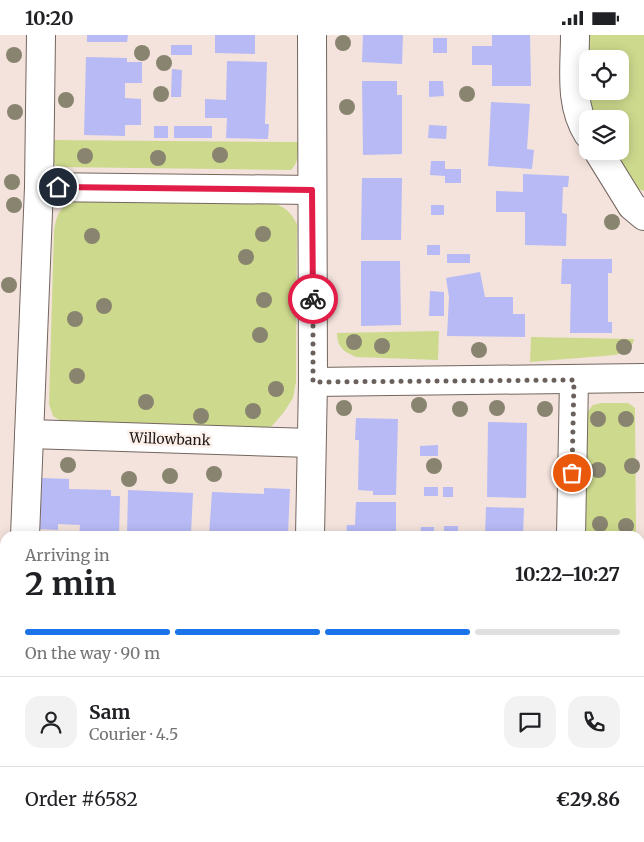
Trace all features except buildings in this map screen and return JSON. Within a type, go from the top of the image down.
[{"type":"street","points":[[25,531],[39,187],[41,35]]},
{"type":"street","points":[[310,531],[313,382],[312,35]]},
{"type":"street","points":[[575,35],[575,103],[579,116]]},
{"type":"street","points":[[604,160],[632,206],[644,216]]},
{"type":"street","points":[[39,187],[312,190]]},
{"type":"street","points":[[313,382],[644,378]]},
{"type":"street","points":[[572,531],[574,380]]},
{"type":"street","name":"Willowbank","points":[[29,433],[311,443]]},
{"type":"green space","points":[[586,35],[644,35],[644,191],[635,185],[618,160],[629,160],[629,110],[589,110],[586,100],[629,100],[629,50],[586,50]]},
{"type":"green space","points":[[52,140],[298,142],[298,154],[297,161],[291,170],[57,167],[51,159]]},
{"type":"green space","points":[[268,201],[286,209],[297,224],[296,382],[293,398],[272,426],[256,433],[61,421],[53,416],[49,404],[54,231],[57,216],[61,210],[74,202]]},
{"type":"green space","points":[[439,331],[438,360],[356,357],[342,348],[338,342],[337,333]]},
{"type":"green space","points":[[531,337],[634,339],[632,346],[628,350],[615,355],[530,362]]},
{"type":"green space","points":[[601,403],[628,403],[635,408],[636,531],[581,531],[588,411],[593,405]]},
{"type":"way so far","points":[[313,299],[313,382],[574,380],[572,473]]},
{"type":"route","points":[[58,187],[312,190],[313,299]]}]
